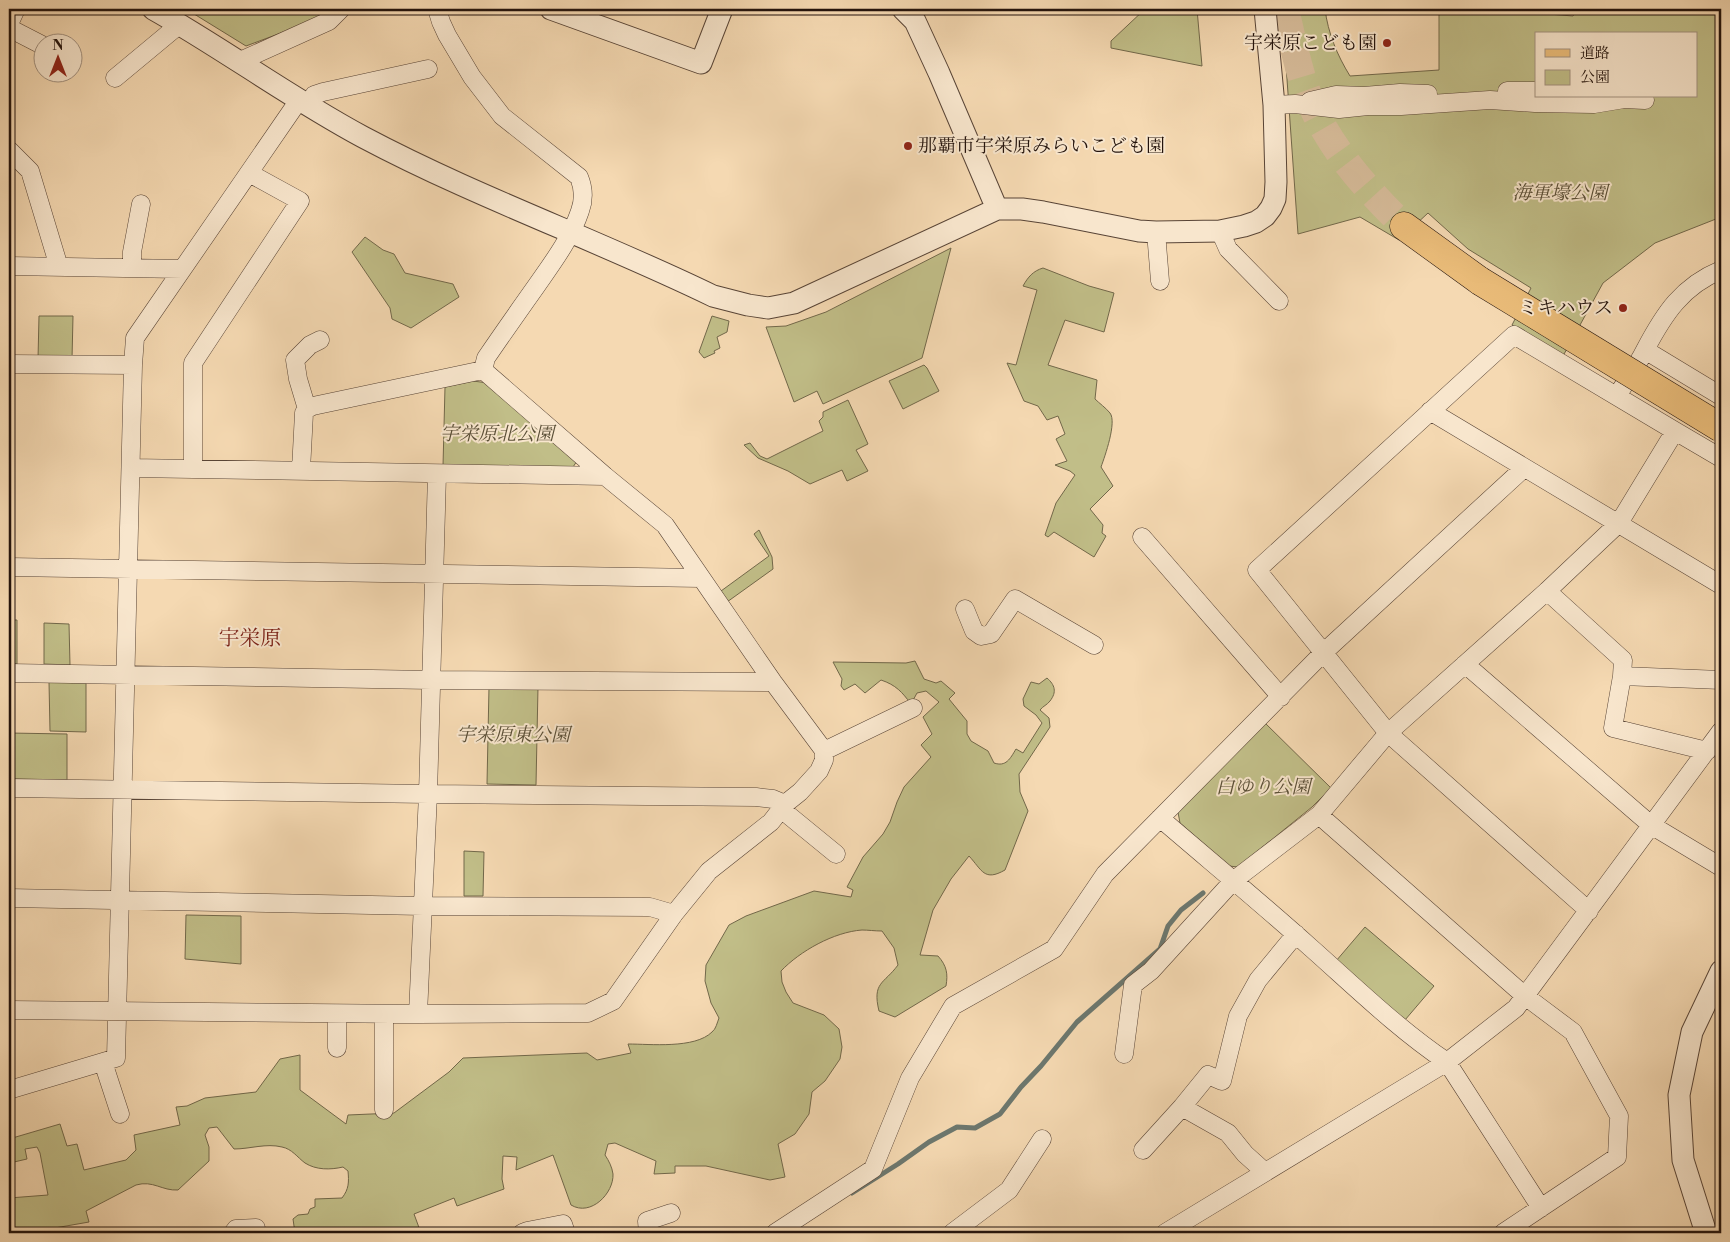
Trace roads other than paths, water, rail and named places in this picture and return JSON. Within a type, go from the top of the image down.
[{"type":"main road","points":[[1404,226],[1480,282],[1721,428]]},
{"type":"street","points":[[9,24],[16,9]]},
{"type":"street","points":[[153,9],[180,24],[303,103],[363,137],[413,162],[713,296],[768,308],[794,304],[997,209],[1022,209],[1043,212],[1139,231],[1156,232],[1220,231],[1256,222],[1265,216],[1275,200],[1285,104],[1265,9]]},
{"type":"street","points":[[238,62],[329,21],[341,9]]},
{"type":"street","points":[[437,9],[447,35],[467,68],[502,116],[579,178],[583,194],[580,211],[571,233],[486,358],[482,370]]},
{"type":"street","points":[[551,9],[701,63],[722,9]]},
{"type":"street","points":[[903,9],[915,21],[997,209]]},
{"type":"street","points":[[116,78],[180,24]]},
{"type":"street","points":[[9,28],[32,40]]},
{"type":"street","points":[[9,1090],[116,1058],[129,568],[132,366],[135,338],[250,173],[303,103],[314,95],[323,92],[428,69]]},
{"type":"street","points":[[1285,104],[1336,95],[1364,96],[1535,91]]},
{"type":"street","points":[[1285,104],[1339,109],[1490,100],[1594,104],[1619,98],[1645,100]]},
{"type":"street","points":[[9,150],[30,171],[59,267]]},
{"type":"street","points":[[193,468],[193,363],[300,201],[250,173]]},
{"type":"street","points":[[132,268],[132,252],[141,204]]},
{"type":"street","points":[[1220,231],[1228,249],[1279,301]]},
{"type":"street","points":[[1156,232],[1160,282]]},
{"type":"street","points":[[9,266],[182,269]]},
{"type":"street","points":[[1617,396],[1663,319],[1677,301],[1685,292],[1719,273]]},
{"type":"street","points":[[1589,910],[1388,733],[1257,570],[1514,335],[1721,458]]},
{"type":"street","points":[[307,409],[298,379],[295,360],[310,346],[320,340]]},
{"type":"street","points":[[1645,350],[1721,396]]},
{"type":"street","points":[[9,364],[132,366]]},
{"type":"street","points":[[301,470],[304,413],[307,409],[313,406],[482,370]]},
{"type":"street","points":[[9,1010],[337,1014],[588,1013],[613,1001],[674,914],[709,871],[765,827],[818,771],[824,760],[824,751],[773,682],[665,524],[604,476],[482,370]]},
{"type":"street","points":[[1430,410],[1721,585]]},
{"type":"street","points":[[1124,1054],[1133,985],[1151,971],[1232,881],[1319,815],[1388,733],[1547,591],[1619,523],[1675,431]]},
{"type":"street","points":[[131,468],[604,476]]},
{"type":"street","points":[[775,1233],[873,1169],[910,1078],[953,1006],[1054,949],[1105,874],[1323,653],[1524,468]]},
{"type":"street","points":[[418,1014],[428,794],[437,474]]},
{"type":"street","points":[[1142,537],[1281,697]]},
{"type":"street","points":[[9,567],[701,578]]},
{"type":"street","points":[[1547,591],[1624,660],[1613,728],[1707,751]]},
{"type":"street","points":[[964,609],[974,631],[981,636],[991,634],[1015,598],[1094,645]]},
{"type":"street","points":[[1465,664],[1651,825],[1721,867]]},
{"type":"street","points":[[9,673],[431,680],[773,682]]},
{"type":"street","points":[[1622,676],[1721,680]]},
{"type":"street","points":[[824,751],[913,708]]},
{"type":"street","points":[[1165,1233],[1446,1062],[1516,1008],[1721,731]]},
{"type":"street","points":[[9,788],[756,797],[773,799],[836,854]]},
{"type":"street","points":[[1319,815],[1525,996],[1573,1032],[1619,1116],[1617,1157],[1503,1233]]},
{"type":"street","points":[[1160,818],[1296,934],[1387,1015],[1446,1062],[1541,1208]]},
{"type":"street","points":[[9,898],[423,906],[650,907],[674,914]]},
{"type":"street","points":[[1143,1150],[1208,1075],[1222,1081],[1238,1016],[1258,980],[1296,934]]},
{"type":"street","points":[[1706,1233],[1683,1160],[1679,1095],[1692,1032],[1721,971]]},
{"type":"street","points":[[337,1014],[337,1048]]},
{"type":"street","points":[[384,1014],[384,1110]]},
{"type":"street","points":[[103,1062],[120,1114]]},
{"type":"street","points":[[1182,1107],[1228,1133],[1245,1154],[1265,1172]]},
{"type":"street","points":[[952,1233],[1009,1190],[1042,1139]]},
{"type":"street","points":[[648,1233],[647,1221],[671,1212]]},
{"type":"street","points":[[522,1233],[563,1224],[566,1233]]},
{"type":"street","points":[[233,1233],[236,1230],[256,1228]]},
{"type":"waterway","points":[[852,1193],[929,1142],[957,1127],[975,1128],[1000,1114],[1077,1022],[1160,949],[1168,926],[1181,910],[1203,893]]},
{"type":"tunnel","points":[[1285,9],[1305,87],[1323,128],[1355,173],[1404,226]]},
{"type":"place","name":"宇栄原こども園","points":[[1387,43]]},
{"type":"place","name":"那覇市宇栄原みらいこども園","points":[[908,146]]},
{"type":"place","name":"ミキハウス","points":[[1623,308]]},
{"type":"district","name":"宇栄原","points":[[250,639]]},
{"type":"park label","name":"海軍壕公園","points":[[1560,193]]},
{"type":"park label","name":"宇栄原北公園","points":[[497,434]]},
{"type":"park label","name":"宇栄原東公園","points":[[513,735]]},
{"type":"park label","name":"白ゆり公園","points":[[1263,787]]}]
